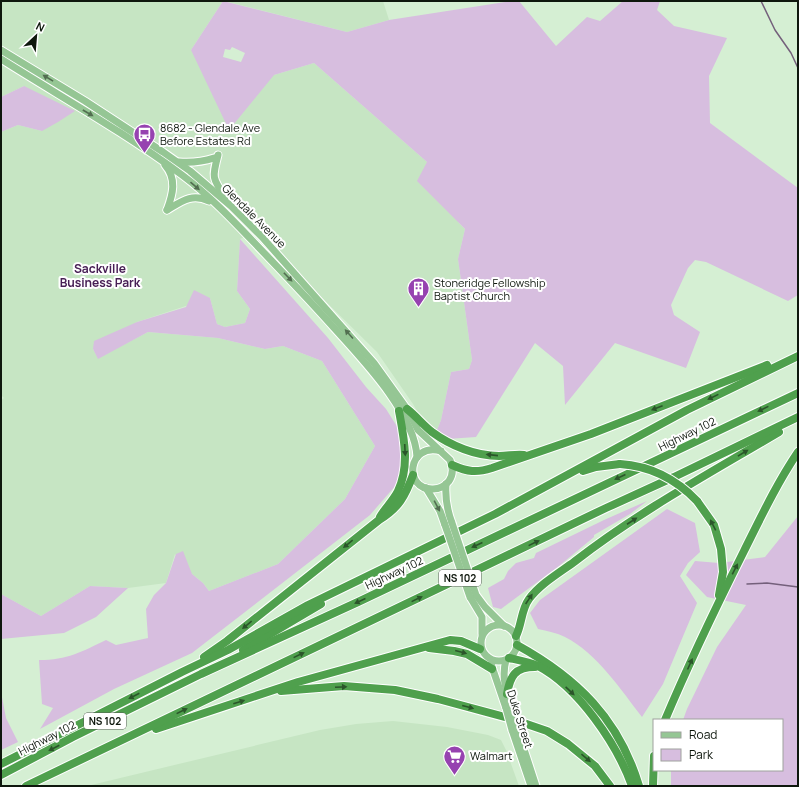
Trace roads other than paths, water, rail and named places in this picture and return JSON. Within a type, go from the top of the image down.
[{"type":"highway","points":[[452,465],[471,472],[480,472],[598,431],[798,354]]},
{"type":"highway","points":[[1,765],[16,756],[228,650],[308,605],[354,584],[495,514],[687,410],[798,354]]},
{"type":"highway","name":"Highway 102","points":[[1,775],[201,674],[358,602],[798,392]]},
{"type":"highway","points":[[403,410],[416,417],[433,433],[466,450],[499,456],[531,455]]},
{"type":"highway","points":[[379,520],[397,493],[403,477],[405,456],[403,410]]},
{"type":"highway","name":"NS 102","points":[[26,786],[798,417]]},
{"type":"highway","points":[[516,636],[520,629],[526,604],[535,592],[582,555],[688,485],[798,420]]},
{"type":"highway","points":[[665,719],[717,604],[768,502],[787,468],[798,452]]},
{"type":"highway","points":[[547,486],[590,468],[620,464],[641,466],[664,475],[687,491],[697,501],[714,525],[721,549],[722,572],[717,604]]},
{"type":"highway","points":[[182,672],[227,641],[379,520],[390,513],[400,504],[407,492],[413,474]]},
{"type":"highway","points":[[201,674],[354,584]]},
{"type":"highway","points":[[122,740],[274,690],[426,647],[455,640],[470,644],[480,649]]},
{"type":"highway","points":[[517,644],[564,674],[596,706],[624,747],[639,786]]},
{"type":"highway","points":[[426,647],[467,654],[492,669]]},
{"type":"highway","points":[[507,659],[529,663],[539,667],[558,680],[576,696],[593,716],[610,740],[623,764],[632,786]]},
{"type":"highway","points":[[507,694],[509,683],[517,672],[527,667],[539,667]]},
{"type":"highway","points":[[274,690],[285,692],[310,688],[344,686],[395,690],[431,697],[512,719],[548,731],[568,744],[595,766],[610,786]]},
{"type":"highway","points":[[653,786],[654,771]]},
{"type":"main road","name":"Glendale Avenue","points":[[1,50],[102,112],[178,162],[231,206],[262,237],[374,363],[403,410],[414,439],[417,457],[413,463],[413,474]]},
{"type":"main road","name":"Glendale Avenue","points":[[1,59],[136,143],[183,176],[217,205],[297,287],[368,365],[384,388],[418,430],[446,455],[452,465]]},
{"type":"main road","points":[[178,162],[202,162],[216,156],[213,171],[216,184],[231,206]]},
{"type":"main road","points":[[158,158],[171,174],[174,184],[173,196],[167,210],[191,198],[201,198],[217,205]]},
{"type":"main road","points":[[417,457],[428,450],[441,452]]},
{"type":"main road","points":[[413,474],[417,482],[426,488],[434,490],[441,488],[450,479],[452,465]]},
{"type":"main road","points":[[446,484],[445,496],[448,524]]},
{"type":"main road","points":[[426,488],[448,524],[473,596],[482,617],[480,649],[489,658],[496,661],[507,659],[515,652],[517,644],[516,636],[510,628],[498,625],[489,627],[482,634]]},
{"type":"main road","points":[[473,596],[504,626]]},
{"type":"main road","name":"Duke Street","points":[[489,658],[492,669],[509,709],[531,786]]},
{"type":"main road","name":"Duke Street","points":[[507,659],[503,675],[509,709]]},
{"type":"main road","name":"Duke Street","points":[[515,730],[536,786]]},
{"type":"waterway","points":[[761,1],[775,30],[791,53],[798,68]]},
{"type":"waterway","points":[[747,584],[767,583],[798,587]]},
{"type":"place","name":"8682 - Glendale Ave Before Estates Rd","points":[[145,154]]},
{"type":"place","name":"Stoneridge Fellowship Baptist Church","points":[[418,308]]},
{"type":"place","name":"Walmart","points":[[455,776]]},
{"type":"district","name":"Sackville Business Park","points":[[100,276]]}]
